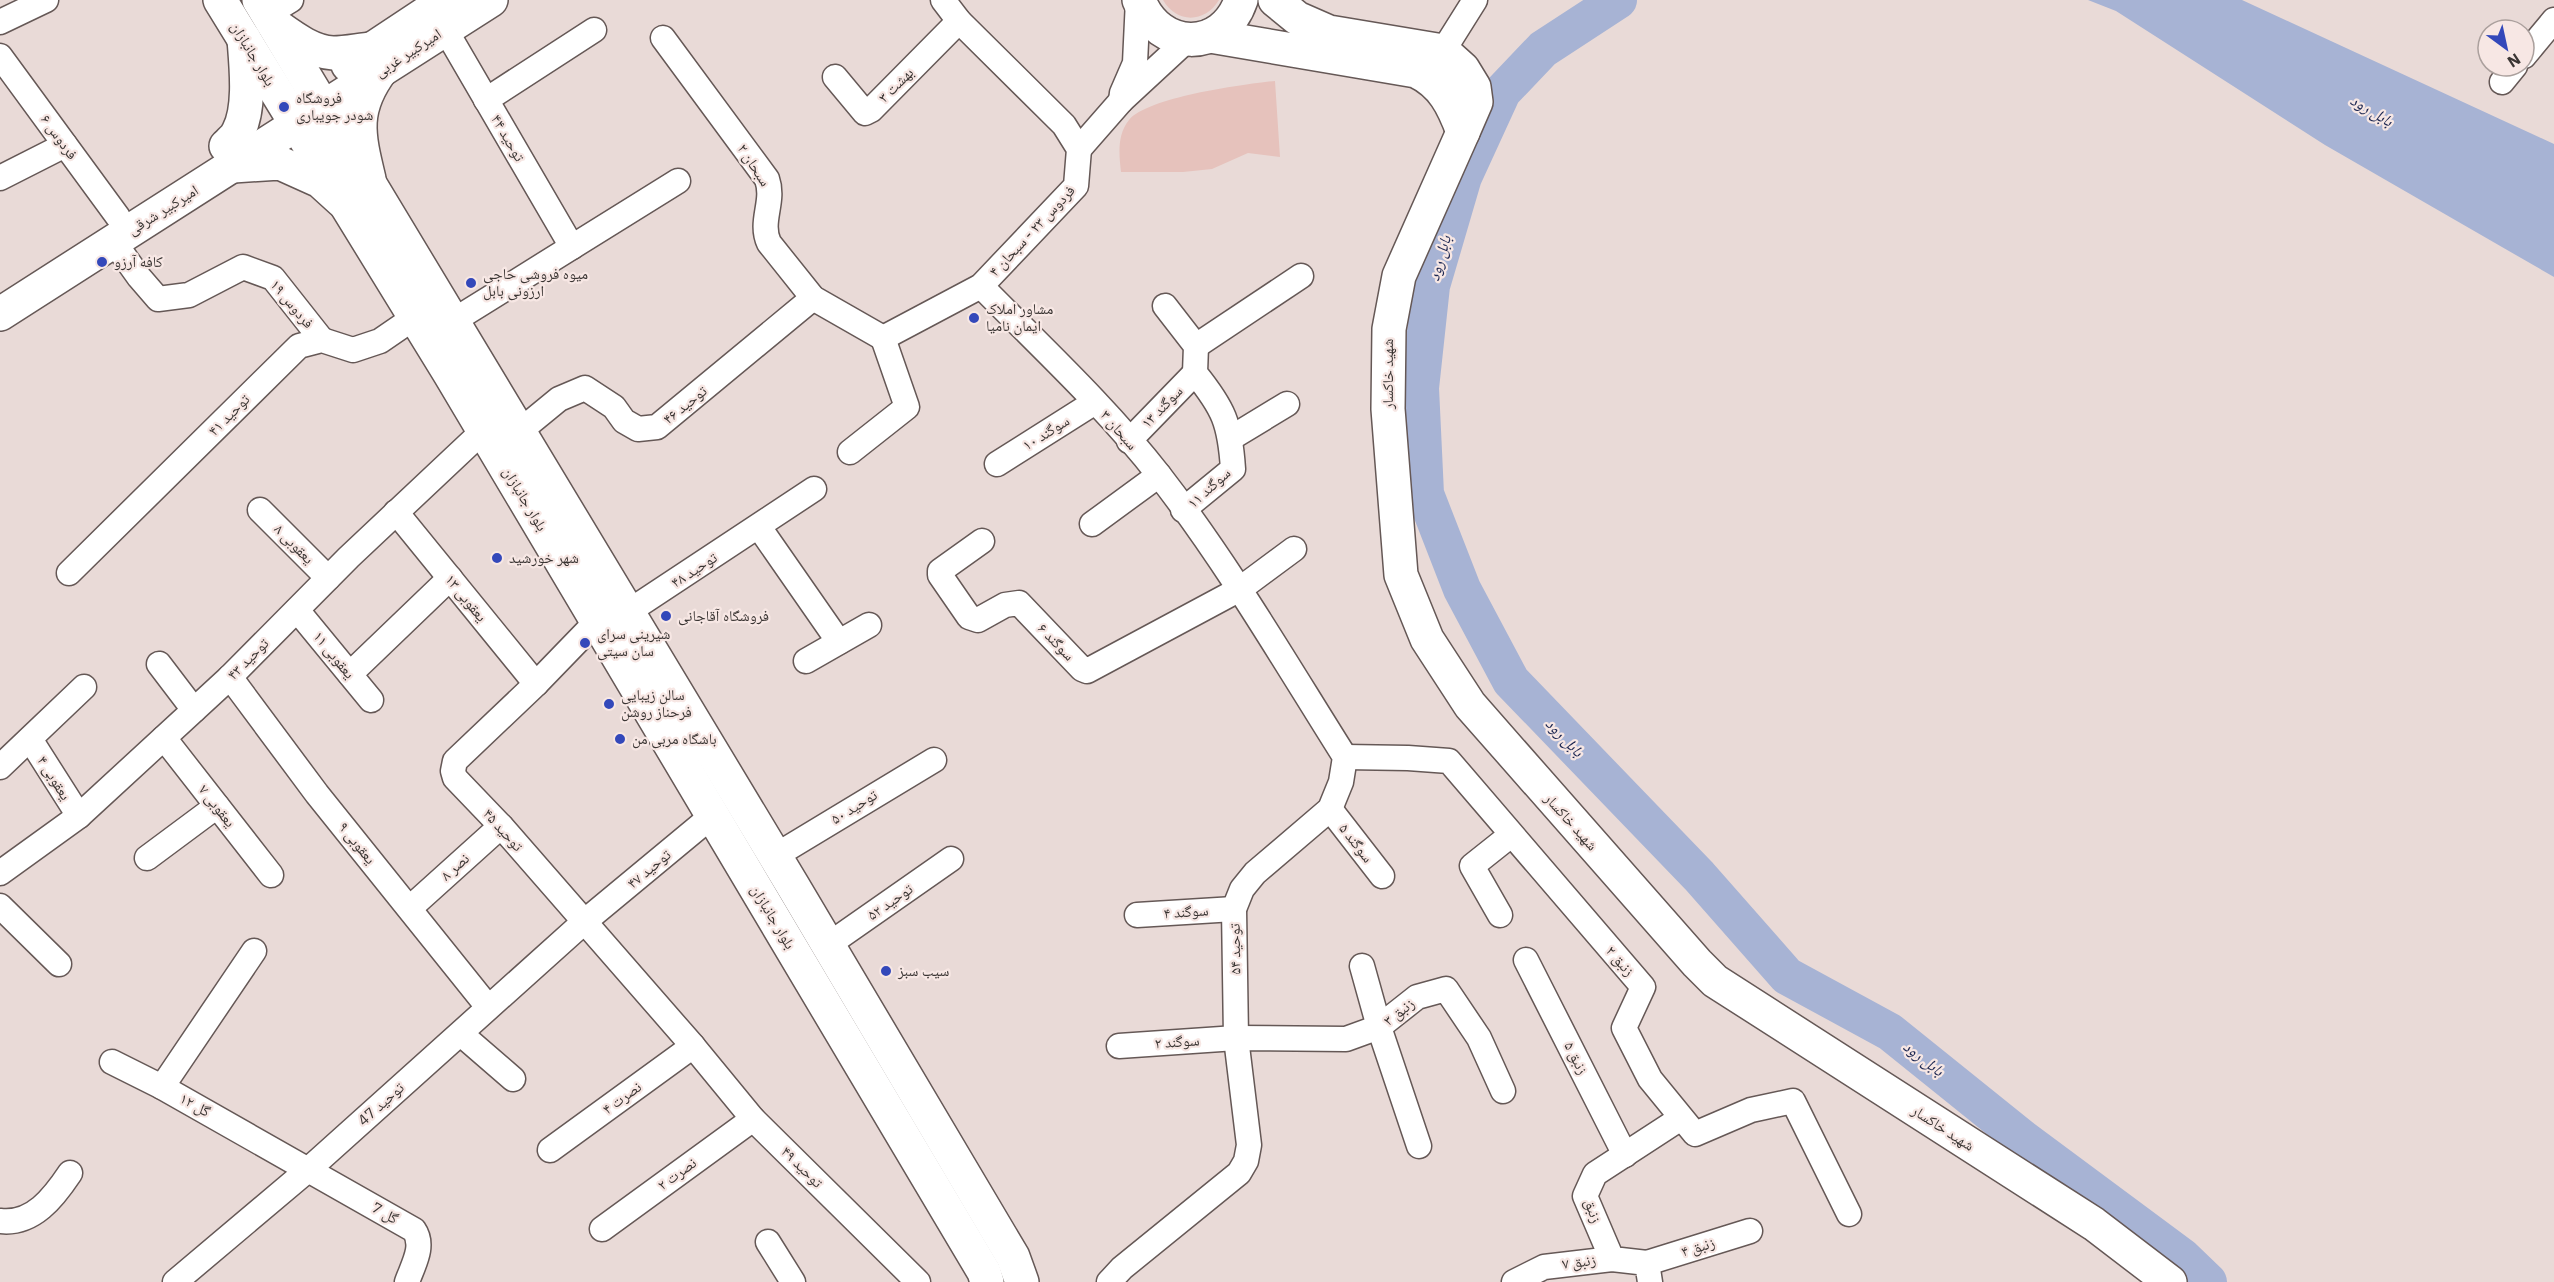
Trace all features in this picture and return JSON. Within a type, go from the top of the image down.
[{"type":"main road","name":"بلوار جانبازان","points":[[220,0],[484,430],[984,1272],[987,1282]]},
{"type":"main road","name":"امیرکبیر غربی","points":[[290,116],[377,59],[438,9],[491,0]]},
{"type":"main road","points":[[1138,0],[1145,15],[1157,28],[1173,37],[1198,38],[1416,71],[1432,79],[1445,94],[1455,110],[1463,132]]},
{"type":"main road","points":[[1198,38],[1225,27],[1237,12],[1241,0]]},
{"type":"main road","points":[[1275,0],[1298,18],[1329,32],[1443,51]]},
{"type":"main road","name":"بلوار جانبازان","points":[[273,10],[319,98],[828,945],[1013,1257],[1022,1282]]},
{"type":"main road","points":[[273,10],[300,42],[332,53],[377,59],[358,128],[370,184]]},
{"type":"main road","points":[[244,39],[247,77],[242,122],[229,156],[280,163],[320,181],[344,202]]},
{"type":"main road","name":"شهید خاکسار","points":[[1443,51],[1463,69],[1474,87],[1476,102],[1399,276],[1389,329],[1387,368],[1401,575],[1417,617],[1450,677],[1486,726],[1715,981],[2094,1224],[2139,1256],[2170,1282]]},
{"type":"main road","name":"امیرکبیر شرقی","points":[[0,314],[116,230],[290,116]]},
{"type":"main road","name":"امیرکبیر شرقی","points":[[0,293],[116,230]]},
{"type":"street","points":[[0,22],[46,0]]},
{"type":"street","points":[[943,0],[959,21],[1064,125],[1079,149],[1121,101],[1198,38]]},
{"type":"street","points":[[1121,101],[1122,93],[1135,63],[1138,0]]},
{"type":"street","points":[[1443,51],[1474,0]]},
{"type":"street","name":"توحید ۴۴","points":[[438,9],[486,100],[572,246]]},
{"type":"street","points":[[2536,42],[2554,20]]},
{"type":"street","name":"بهشت ۳","points":[[835,77],[866,113],[959,21]]},
{"type":"street","points":[[486,100],[594,30]]},
{"type":"street","name":"سبحان ۲","points":[[663,38],[767,179],[771,195],[764,223],[764,233],[769,243],[813,298]]},
{"type":"street","name":"فردوس ۶","points":[[0,56],[65,145],[116,230]]},
{"type":"street","points":[[0,178],[65,145]]},
{"type":"street","name":"فردوس ۲۳ - سبحان ۴","points":[[883,338],[981,286],[1076,186],[1079,149]]},
{"type":"street","points":[[453,321],[678,182]]},
{"type":"street","name":"فردوس ۱۹","points":[[116,230],[138,277],[158,299],[189,295],[243,267],[273,278],[322,340]]},
{"type":"street","points":[[1196,346],[1301,276]]},
{"type":"street","name":"سبحان ۳","points":[[981,286],[1095,402],[1159,475],[1240,589]]},
{"type":"street","points":[[813,298],[883,338],[907,407],[850,452]]},
{"type":"street","name":"توحید ۴۶","points":[[519,431],[559,399],[585,388],[614,407],[624,420],[638,429],[657,427],[813,298]]},
{"type":"street","points":[[1165,306],[1196,346],[1195,374]]},
{"type":"street","points":[[322,340],[353,350],[381,341],[415,317]]},
{"type":"street","name":"توحید ۴۱","points":[[69,573],[299,346],[322,340]]},
{"type":"street","name":"سوگند ۱۱","points":[[1184,510],[1233,469],[1231,438],[1218,402],[1195,374]]},
{"type":"street","name":"سوگند ۱۳","points":[[1129,441],[1195,374]]},
{"type":"street","name":"سوگند ۱۰","points":[[997,464],[1095,402]]},
{"type":"street","points":[[1231,438],[1287,404]]},
{"type":"street","name":"توحید ۴۳","points":[[0,873],[79,816],[230,677],[328,578],[484,430]]},
{"type":"street","points":[[1092,524],[1159,475]]},
{"type":"street","name":"توحید ۴۸","points":[[628,612],[814,489]]},
{"type":"street","name":"یعقوبی ۸","points":[[260,510],[328,578]]},
{"type":"street","name":"یعقوبی ۱۳","points":[[396,512],[536,684]]},
{"type":"street","points":[[759,527],[839,642]]},
{"type":"street","name":"سوگند ۶","points":[[982,541],[940,571],[940,575],[969,617],[978,620],[1005,605],[1019,603],[1082,669],[1087,671],[1240,589]]},
{"type":"street","points":[[1294,549],[1240,589],[1345,758]]},
{"type":"street","points":[[350,674],[450,578]]},
{"type":"street","name":"یعقوبی ۱۱","points":[[297,609],[371,700]]},
{"type":"street","name":"توحید ۴۵","points":[[597,621],[536,684],[455,761],[453,771],[455,778],[501,826],[693,1046]]},
{"type":"street","points":[[806,661],[869,625]]},
{"type":"street","points":[[159,664],[194,710]]},
{"type":"street","name":"یعقوبی ۹","points":[[230,677],[317,794],[488,1007]]},
{"type":"street","points":[[0,766],[84,687]]},
{"type":"street","name":"یعقوبی ۷","points":[[164,738],[271,875]]},
{"type":"street","name":"یعقوبی ۴","points":[[30,739],[79,816]]},
{"type":"street","name":"توحید ۵۴","points":[[1121,1277],[1239,1173],[1246,1161],[1249,1145],[1236,1038],[1234,909],[1242,889],[1255,873],[1330,809],[1341,782],[1345,758]]},
{"type":"street","name":"زنبق ۲","points":[[1345,758],[1408,758],[1449,761],[1643,987],[1624,1028],[1650,1079],[1695,1134],[1751,1110],[1793,1101],[1849,1214]]},
{"type":"street","name":"توحید ۵۰","points":[[775,856],[934,760]]},
{"type":"street","points":[[147,858],[217,806]]},
{"type":"street","name":"سوگند ۵","points":[[1330,809],[1382,876]]},
{"type":"street","name":"توحید ۴۷","points":[[584,922],[713,815]]},
{"type":"street","name":"نصر ۸","points":[[410,909],[501,826]]},
{"type":"street","points":[[1500,915],[1472,866],[1511,835]]},
{"type":"street","name":"توحید ۵۲","points":[[828,945],[951,859]]},
{"type":"street","points":[[0,906],[59,964]]},
{"type":"street","name":"سوگند ۴","points":[[1137,915],[1234,909]]},
{"type":"street","name":"توحید 47","points":[[175,1282],[309,1169],[584,922]]},
{"type":"street","name":"گل ۱۲","points":[[254,951],[162,1087],[309,1169]]},
{"type":"street","name":"زنبق ۵","points":[[1526,960],[1625,1155]]},
{"type":"street","points":[[1362,966],[1379,1027],[1419,1146]]},
{"type":"street","name":"زنبق ۳","points":[[1236,1038],[1346,1039],[1379,1027],[1417,997],[1446,989],[1479,1038],[1503,1091]]},
{"type":"street","points":[[461,1034],[513,1078]]},
{"type":"street","name":"سوگند ۲","points":[[1119,1046],[1236,1038]]},
{"type":"street","name":"توحید ۴۹","points":[[693,1046],[753,1119],[918,1282]]},
{"type":"street","name":"نصرت ۴","points":[[550,1150],[693,1046]]},
{"type":"street","points":[[112,1062],[162,1087]]},
{"type":"street","name":"زنبق","points":[[1612,1258],[1585,1196],[1595,1174],[1681,1118]]},
{"type":"street","name":"نصرت ۲","points":[[602,1229],[753,1119]]},
{"type":"street","name":"گل 7","points":[[309,1169],[414,1230],[418,1237],[419,1249],[407,1282]]},
{"type":"street","points":[[0,1221],[14,1223],[31,1215],[55,1195],[70,1173]]},
{"type":"street","name":"زنبق ۴","points":[[1648,1273],[1750,1231]]},
{"type":"street","points":[[768,1242],[793,1282]]},
{"type":"street","points":[[1612,1258],[1648,1273]]},
{"type":"street","name":"زنبق ۷","points":[[1514,1282],[1544,1267],[1612,1258]]},
{"type":"shaded area","points":[[1163,0],[1219,0],[1206,13],[1191,18],[1176,13]]},
{"type":"shaded area","points":[[1275,81],[1280,157],[1248,153],[1212,169],[1183,172],[1121,172],[1119,152],[1122,132],[1129,120],[1139,112],[1176,98]]},
{"type":"water","points":[[2088,0],[2242,0],[2554,144],[2554,277],[2325,145],[2116,11]]},
{"type":"waterway","name":"بابل رود","points":[[1618,0],[1543,49],[1502,92],[1463,177],[1431,286],[1420,388],[1425,494],[1462,589],[1511,681],[1699,876],[1787,976],[1890,1032],[2023,1139],[2182,1257],[2208,1282]]},
{"type":"place","name":"فروشگاه شودر جویباری","points":[[284,107]]},
{"type":"place","name":"کافه آرزو","points":[[102,262]]},
{"type":"place","name":"میوه فروشی حاجی ارزونی بابل","points":[[471,283]]},
{"type":"place","name":"مشاور املاک ایمان نامیا","points":[[974,318]]},
{"type":"place","name":"شهر خورشید","points":[[497,558]]},
{"type":"place","name":"فروشگاه آقاجانی","points":[[666,616]]},
{"type":"place","name":"شیرینی سرای سان سیتی","points":[[585,643]]},
{"type":"place","name":"سالن زیبایی فرحناز روشن","points":[[609,704]]},
{"type":"place","name":"باشگاه مربی من","points":[[620,739]]},
{"type":"place","name":"سیب سبز","points":[[886,971]]}]
